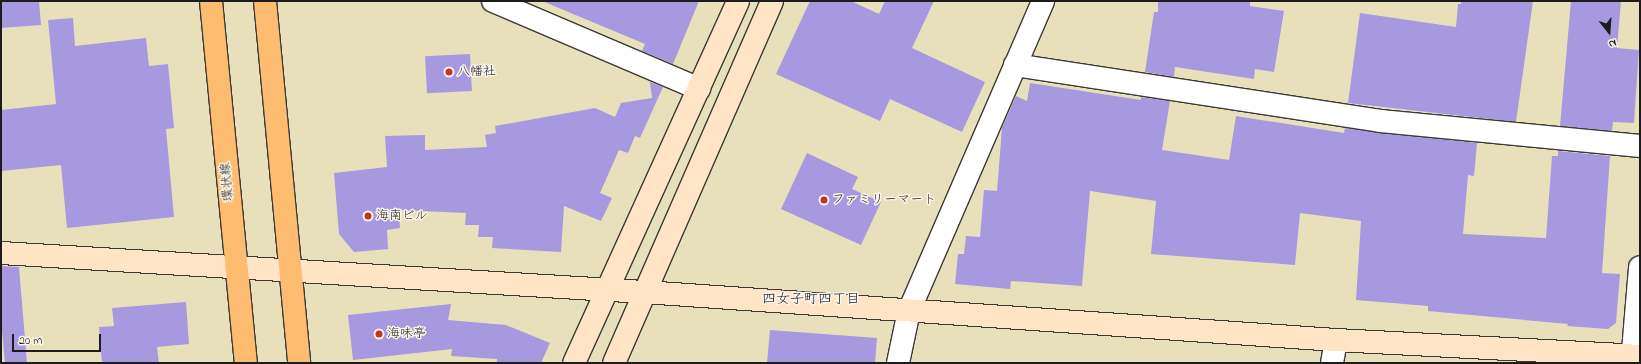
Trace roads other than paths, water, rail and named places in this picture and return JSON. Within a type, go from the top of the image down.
[{"type":"main road","name":"環状線","points":[[211,1],[246,363]]},
{"type":"main road","points":[[266,1],[299,363]]},
{"type":"street","points":[[493,1],[699,89]]},
{"type":"street","points":[[574,363],[738,1]]},
{"type":"street","points":[[614,363],[772,1]]},
{"type":"street","points":[[898,363],[909,312],[1043,1]]},
{"type":"street","points":[[1015,65],[1381,121],[1640,146]]},
{"type":"street","points":[[1,253],[291,273],[605,292],[644,292],[909,312],[1635,358],[1640,267]]},
{"type":"street","points":[[1332,363],[1336,340]]},
{"type":"place","name":"八幡社","points":[[449,72]]},
{"type":"place","name":"ファミリーマート","points":[[824,200]]},
{"type":"place","name":"海南ビル","points":[[368,216]]},
{"type":"place","name":"海味亭","points":[[379,334]]},
{"type":"district","name":"四女子町四丁目","points":[[811,300]]}]
